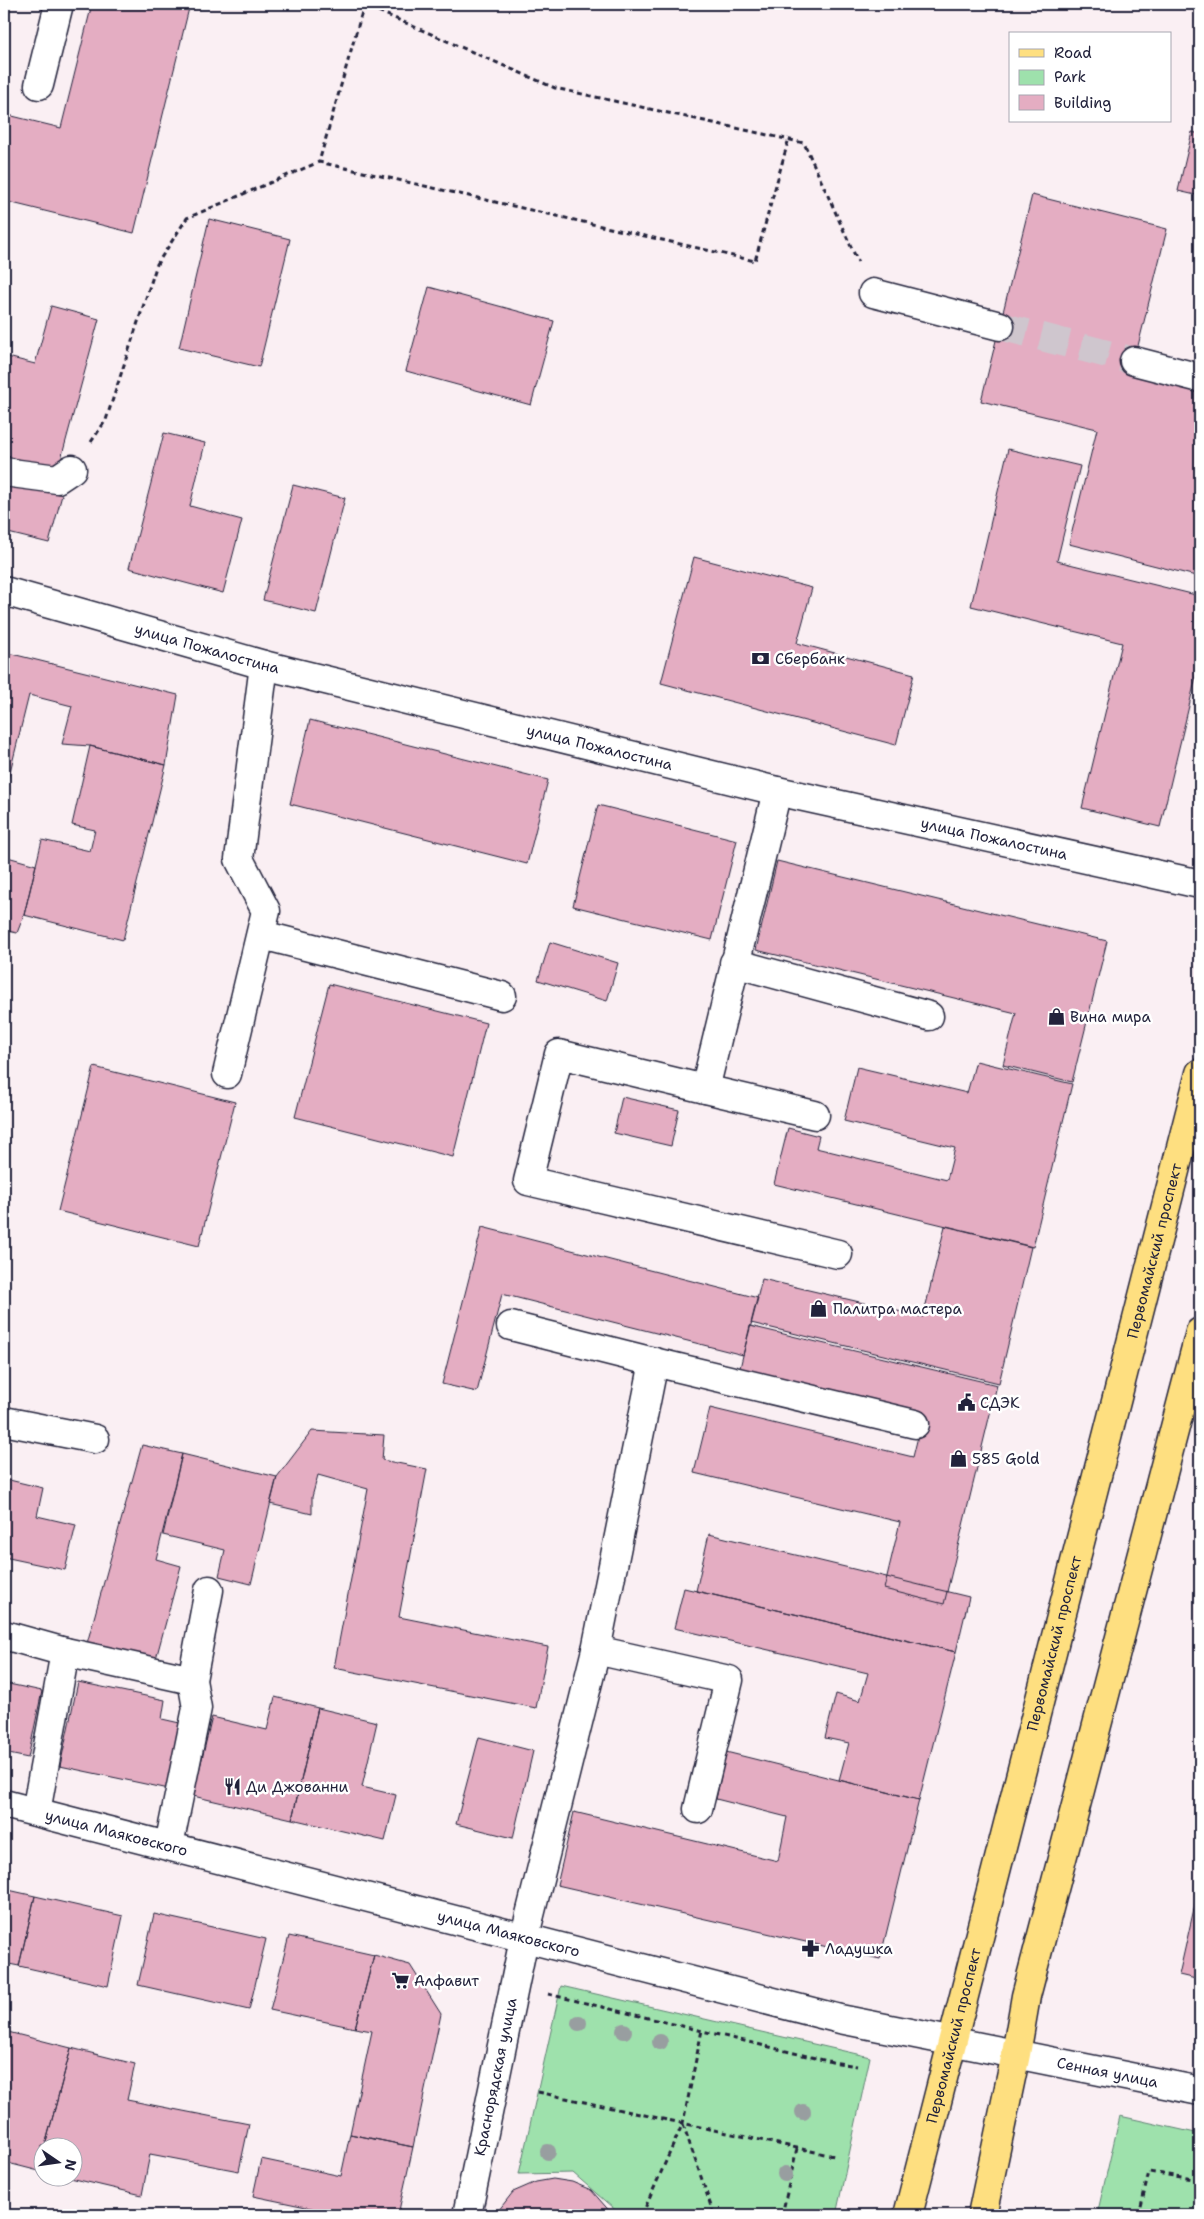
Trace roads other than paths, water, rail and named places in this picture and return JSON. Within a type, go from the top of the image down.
[{"type":"main road","name":"Первомайский проспект","points":[[908,2215],[954,2041],[1200,1072]]},
{"type":"main road","points":[[982,2215],[1033,1968],[1200,1332]]},
{"type":"street","points":[[39,85],[59,4]]},
{"type":"street","points":[[873,293],[1000,326]]},
{"type":"street","points":[[1134,361],[1200,378]]},
{"type":"street","points":[[4,472],[57,479],[72,469]]},
{"type":"street","name":"улица Пожалостина","points":[[4,591],[264,665],[777,791],[1200,884]]},
{"type":"street","points":[[227,1074],[262,935],[266,911],[239,859],[264,665]]},
{"type":"street","points":[[705,1090],[734,963],[777,791]]},
{"type":"street","points":[[262,935],[502,996]]},
{"type":"street","points":[[734,963],[929,1016]]},
{"type":"street","points":[[815,1115],[559,1054],[528,1181],[838,1254]]},
{"type":"street","points":[[511,1326],[915,1424]]},
{"type":"street","name":"Краснорядская улица","points":[[467,2215],[524,1939],[596,1650],[654,1362]]},
{"type":"street","points":[[4,1421],[95,1439]]},
{"type":"street","points":[[169,1845],[197,1708],[192,1680],[208,1590]]},
{"type":"street","points":[[4,1635],[65,1652],[192,1680]]},
{"type":"street","points":[[596,1650],[729,1680],[698,1809]]},
{"type":"street","points":[[36,1812],[65,1652]]},
{"type":"street","name":"улица Маяковского","points":[[4,1804],[840,2019],[1016,2054]]},
{"type":"street","name":"Сенная улица","points":[[1016,2054],[1200,2091]]},
{"type":"tunnel","points":[[1000,326],[1134,361]]},
{"type":"place","name":"Сбербанк","points":[[761,659]]},
{"type":"place","name":"Вина мира","points":[[1056,1017]]},
{"type":"place","name":"Палитра мастера","points":[[819,1309]]},
{"type":"place","name":"СДЭК","points":[[966,1403]]},
{"type":"place","name":"585 Gold","points":[[958,1459]]},
{"type":"place","name":"Ди Джованни","points":[[232,1787]]},
{"type":"place","name":"Ладушка","points":[[811,1949]]},
{"type":"place","name":"Алфавит","points":[[400,1981]]}]
